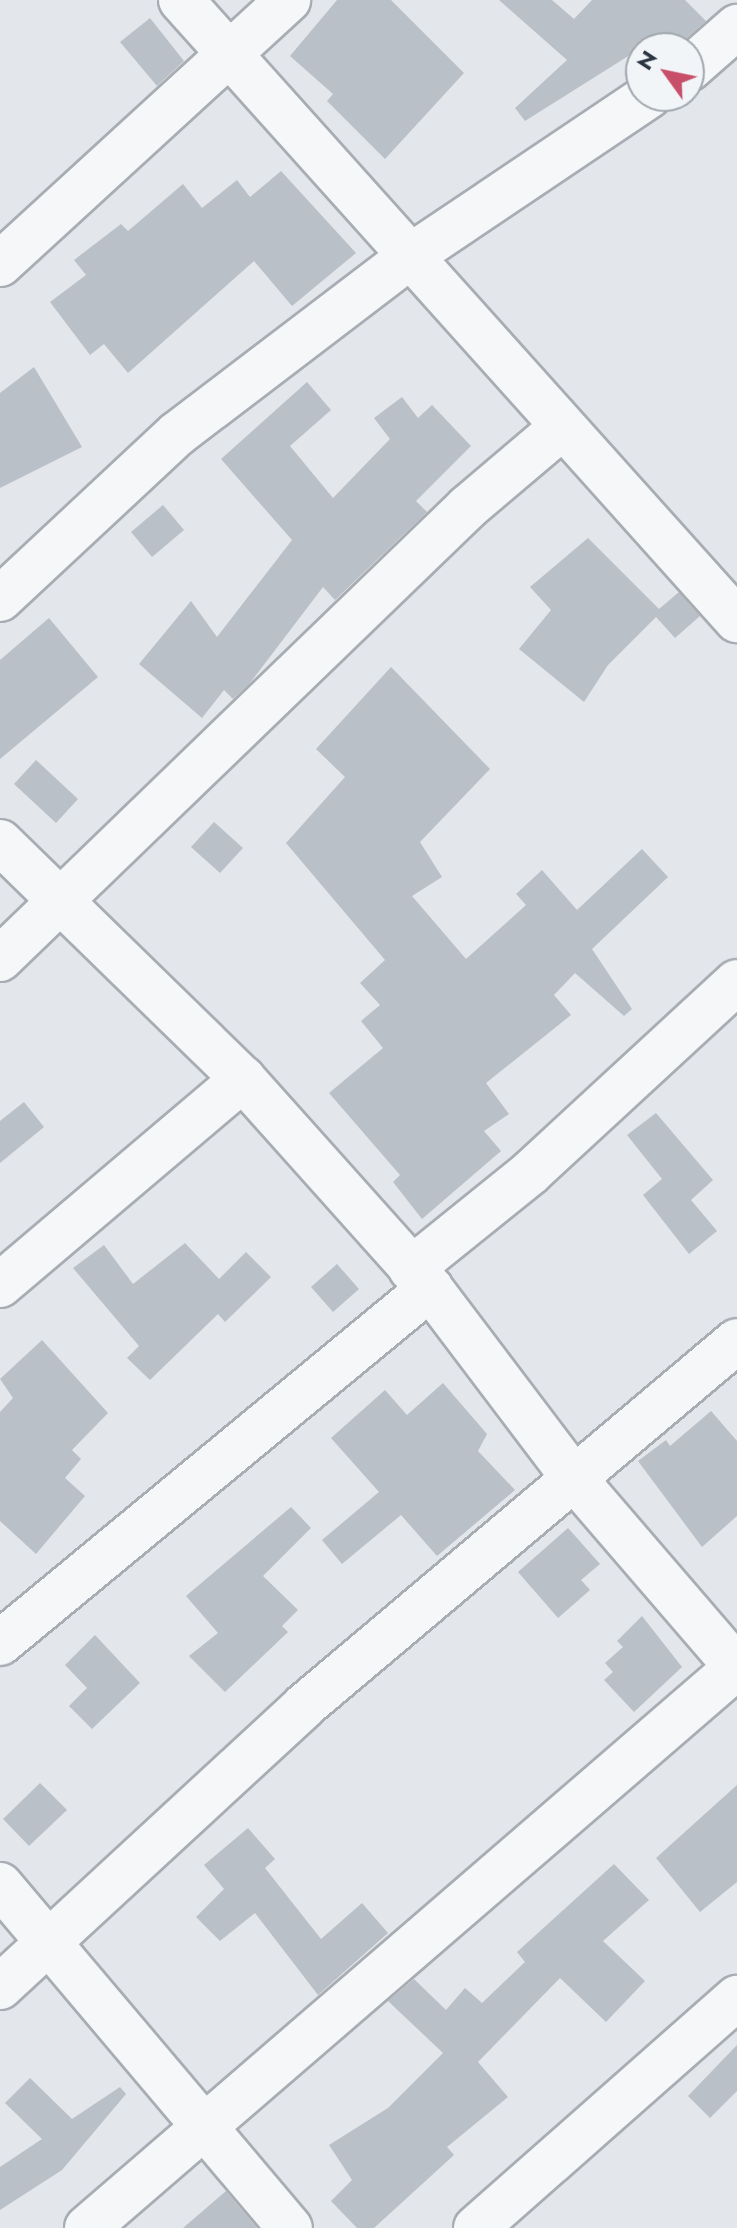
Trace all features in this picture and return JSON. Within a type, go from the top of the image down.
[{"type":"street","points":[[181,0],[412,255],[561,428],[729,595]]},
{"type":"street","points":[[0,264],[227,51],[288,0]]},
{"type":"street","points":[[705,55],[737,27]]},
{"type":"street","points":[[0,599],[177,434],[412,255],[625,112]]},
{"type":"street","points":[[0,959],[468,507],[561,428]]},
{"type":"street","points":[[0,842],[58,906],[243,1079],[421,1279],[573,1477],[737,1667],[87,2228]]},
{"type":"street","points":[[0,1643],[421,1279],[531,1172],[737,982]]},
{"type":"street","points":[[0,1285],[243,1079]]},
{"type":"street","points":[[0,1987],[54,1941],[304,1706],[737,1341]]},
{"type":"street","points":[[0,1885],[54,1941],[290,2228]]},
{"type":"street","points":[[476,2228],[737,1998]]},
{"type":"building","points":[[337,0],[391,0],[464,73],[385,159],[327,101],[333,94],[290,56]]},
{"type":"building","points":[[499,0],[552,0],[574,19],[592,0],[685,0],[706,21],[693,32],[625,32],[625,58],[525,121],[515,108],[567,60]]},
{"type":"building","points":[[150,18],[184,61],[157,86],[120,42]]},
{"type":"building","points":[[281,171],[356,253],[292,306],[254,261],[128,373],[104,344],[90,355],[50,302],[86,275],[74,260],[121,224],[128,231],[183,184],[202,208],[237,180],[250,197]]},
{"type":"building","points":[[34,367],[82,447],[0,488],[0,393]]},
{"type":"building","points":[[307,382],[331,410],[290,446],[333,498],[390,439],[374,418],[402,397],[418,418],[432,405],[471,446],[416,501],[427,512],[335,600],[323,587],[250,683],[233,699],[224,690],[202,718],[139,664],[191,601],[217,637],[292,540],[221,459]]},
{"type":"building","points":[[163,505],[184,530],[152,557],[131,532]]},
{"type":"building","points":[[588,538],[659,609],[679,592],[700,616],[675,638],[656,617],[608,665],[584,702],[519,649],[551,610],[530,587]]},
{"type":"building","points":[[49,618],[98,677],[0,759],[0,660]]},
{"type":"building","points":[[391,667],[490,769],[420,842],[442,877],[412,896],[466,959],[526,905],[516,894],[542,870],[577,910],[642,849],[668,877],[592,949],[632,1009],[624,1016],[575,973],[554,995],[571,1015],[486,1083],[509,1114],[484,1131],[501,1151],[422,1219],[393,1182],[400,1175],[329,1093],[383,1048],[361,1021],[380,1005],[360,983],[385,960],[286,843],[345,777],[316,749]]},
{"type":"building","points":[[36,760],[78,799],[56,823],[14,784]]},
{"type":"building","points":[[214,822],[243,848],[220,873],[191,847]]},
{"type":"building","points":[[24,1102],[44,1127],[0,1163],[0,1121]]},
{"type":"building","points":[[656,1113],[713,1180],[691,1200],[717,1231],[689,1254],[643,1195],[662,1179],[627,1135]]},
{"type":"building","points":[[185,1243],[219,1279],[246,1252],[271,1277],[225,1322],[218,1314],[150,1380],[127,1358],[139,1346],[73,1268],[104,1245],[133,1284]]},
{"type":"building","points":[[337,1264],[359,1289],[333,1312],[311,1287]]},
{"type":"building","points":[[42,1340],[108,1413],[72,1450],[81,1459],[65,1478],[85,1496],[36,1554],[0,1521],[0,1412],[13,1398],[0,1379]]},
{"type":"building","points":[[443,1383],[487,1434],[478,1451],[515,1490],[437,1556],[401,1515],[342,1564],[322,1540],[379,1492],[331,1438],[385,1390],[407,1415]]},
{"type":"building","points":[[711,1411],[737,1441],[737,1516],[702,1547],[638,1461],[666,1440],[670,1446]]},
{"type":"building","points":[[291,1507],[311,1528],[263,1576],[298,1610],[282,1626],[288,1632],[225,1692],[189,1656],[218,1633],[186,1596]]},
{"type":"building","points":[[568,1528],[600,1564],[581,1580],[590,1590],[558,1618],[518,1572]]},
{"type":"building","points":[[642,1616],[682,1667],[634,1712],[604,1680],[613,1672],[605,1663],[623,1647],[617,1641]]},
{"type":"building","points":[[95,1635],[140,1683],[92,1729],[69,1706],[87,1688],[65,1665]]},
{"type":"building","points":[[40,1783],[67,1810],[29,1846],[3,1819]]},
{"type":"building","points":[[737,1785],[737,1882],[700,1912],[656,1858]]},
{"type":"building","points":[[248,1828],[275,1859],[265,1868],[321,1939],[362,1903],[388,1933],[318,1995],[255,1913],[220,1941],[196,1917],[224,1889],[204,1865]]},
{"type":"building","points":[[614,1864],[649,1900],[603,1941],[645,1981],[606,2022],[560,1978],[478,2062],[508,2097],[447,2147],[454,2155],[374,2228],[357,2228],[331,2201],[352,2180],[329,2145],[388,2108],[443,2053],[388,2001],[414,1979],[446,2010],[465,1988],[482,2003],[525,1962],[517,1952]]},
{"type":"building","points":[[737,2045],[737,2091],[710,2118],[688,2096]]},
{"type":"building","points":[[30,2078],[72,2119],[120,2087],[126,2094],[62,2170],[0,2210],[0,2167],[42,2139],[5,2103]]},
{"type":"building","points":[[226,2191],[257,2228],[183,2228]]}]
